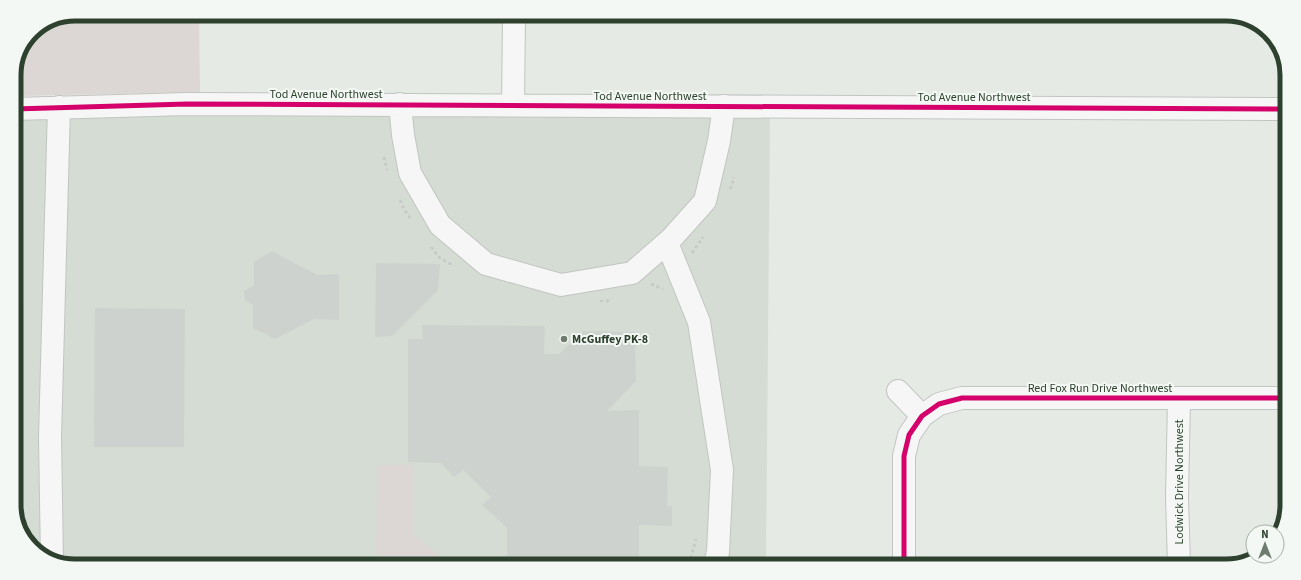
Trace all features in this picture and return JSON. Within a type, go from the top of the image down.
[{"type":"street","points":[[513,105],[514,21]]},
{"type":"street","name":"Tod Avenue Northwest","points":[[21,109],[187,104],[400,104],[1280,109]]},
{"type":"street","points":[[400,104],[403,135],[410,173],[440,225],[486,264],[561,285],[632,273],[667,243],[705,201],[719,141],[724,106]]},
{"type":"street","points":[[52,554],[50,437],[58,107]]},
{"type":"street","points":[[667,243],[698,322],[722,470],[718,552],[716,559]]},
{"type":"street","points":[[898,391],[922,416],[909,435],[904,456],[904,559]]},
{"type":"street","name":"Red Fox Run Drive Northwest","points":[[922,416],[939,404],[962,398],[1280,398]]},
{"type":"street","name":"Lodwick Drive Northwest","points":[[1179,398],[1177,497],[1179,559]]},
{"type":"path","points":[[384,150],[385,166],[388,173]]},
{"type":"path","points":[[729,192],[735,170]]},
{"type":"path","points":[[398,195],[404,209],[413,222]]},
{"type":"path","points":[[649,283],[677,266],[695,250],[705,233]]},
{"type":"path","points":[[431,246],[440,258],[460,270]]},
{"type":"path","points":[[600,301],[607,301],[614,298]]},
{"type":"shaded area","points":[[199,21],[200,92],[21,96],[21,71],[25,54],[37,37],[54,25],[64,22]]},
{"type":"shaded area","points":[[24,114],[770,115],[766,559],[75,559],[54,555],[42,548],[28,532],[22,516]]},
{"type":"shaded area","points":[[377,465],[414,465],[414,535],[443,559],[376,559]]},
{"type":"building","points":[[272,251],[317,275],[339,274],[339,320],[314,319],[275,339],[253,328],[253,305],[245,300],[244,291],[254,285],[254,262]]},
{"type":"building","points":[[376,263],[440,264],[438,290],[392,336],[375,337]]},
{"type":"building","points":[[95,308],[185,309],[184,447],[94,447]]},
{"type":"building","points":[[422,325],[545,326],[544,354],[559,354],[583,331],[635,332],[636,381],[607,411],[639,410],[639,466],[668,467],[667,506],[672,506],[672,526],[639,525],[639,559],[507,558],[507,528],[482,505],[491,497],[463,470],[454,477],[441,463],[408,462],[408,339],[423,339]]},
{"type":"cycle path","points":[[21,109],[187,104],[1280,109]]},
{"type":"cycle path","points":[[904,559],[904,456],[909,435],[922,416],[939,404],[962,398],[1280,398]]},
{"type":"place","name":"McGuffey PK-8","points":[[564,339]]}]
